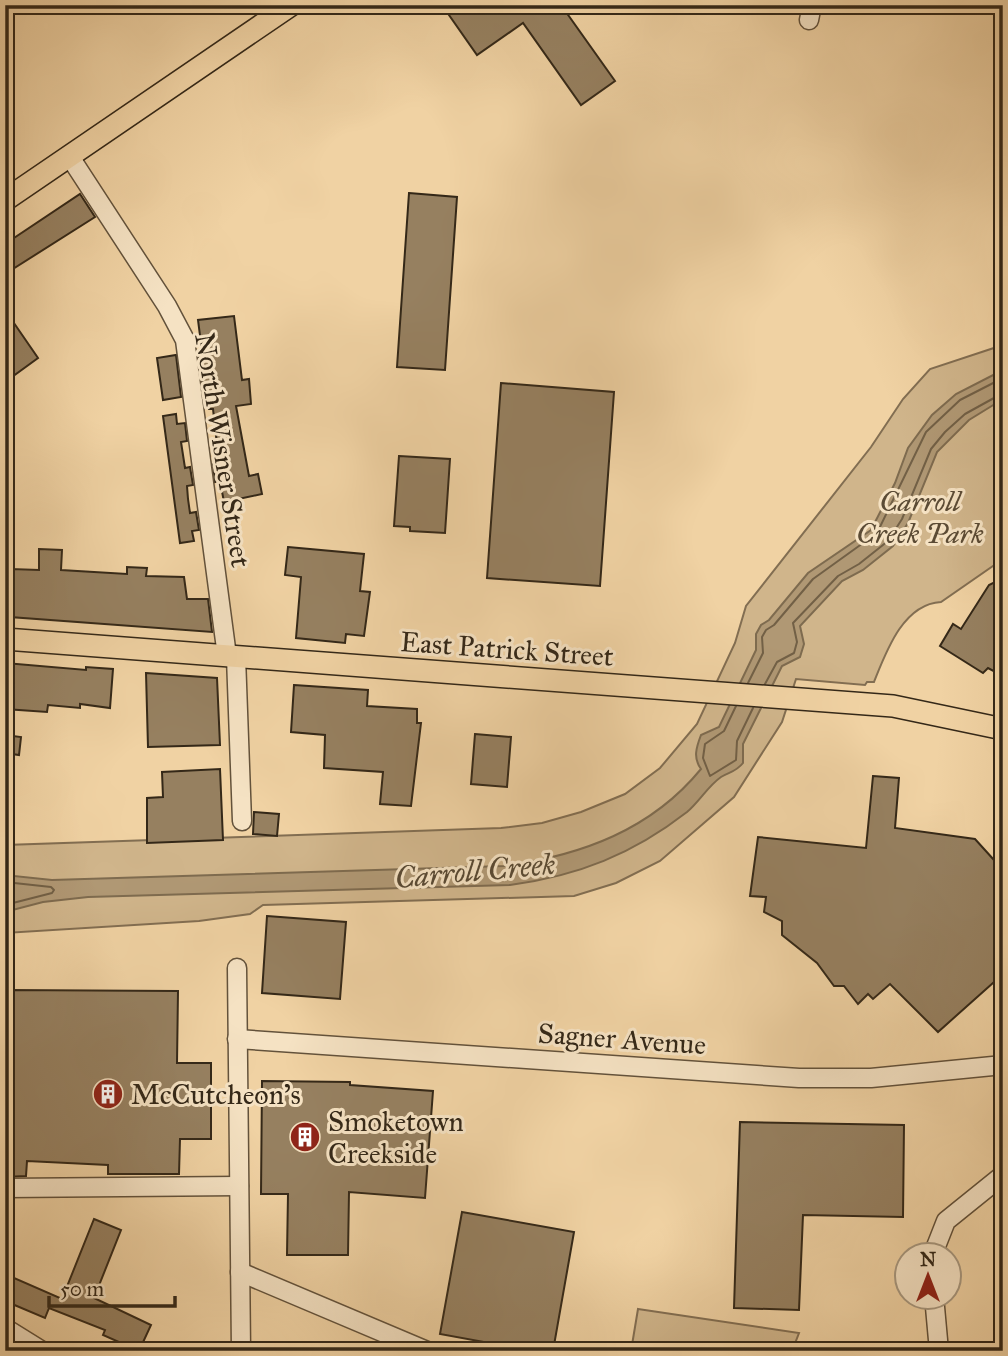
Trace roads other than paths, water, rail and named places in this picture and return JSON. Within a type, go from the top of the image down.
[{"type":"main road","points":[[5,200],[291,5]]},
{"type":"main road","name":"East Patrick Street","points":[[5,639],[893,706],[1003,729]]},
{"type":"street","name":"North Wisner Street","points":[[70,157],[185,340],[232,656],[242,821]]},
{"type":"street","points":[[237,968],[241,1351]]},
{"type":"street","name":"Sagner Avenue","points":[[237,1039],[799,1078],[871,1078],[1003,1065]]},
{"type":"street","points":[[939,1240],[946,1221],[1003,1175]]},
{"type":"street","points":[[5,1188],[239,1186]]},
{"type":"street","points":[[240,1272],[427,1351]]},
{"type":"street","points":[[935,1310],[939,1351]]},
{"type":"street","points":[[5,1328],[42,1351]]},
{"type":"water","name":"Carroll Creek","points":[[1003,370],[1003,399],[969,420],[937,452],[908,523],[893,546],[863,570],[842,581],[800,626],[804,644],[800,657],[782,666],[743,744],[743,763],[716,781],[687,812],[646,840],[582,869],[510,885],[88,897],[43,902],[5,912],[5,875],[52,880],[505,866],[588,847],[637,824],[681,790],[701,769],[696,753],[701,735],[719,727],[756,650],[756,634],[761,625],[769,620],[808,573],[871,530],[895,483],[908,448],[932,415],[956,394]]},
{"type":"place","name":"McCutcheon's","points":[[108,1094]]},
{"type":"place","name":"Smoketown Creekside","points":[[305,1137]]},
{"type":"park label","name":"Carroll Creek Park","points":[[920,517]]}]
